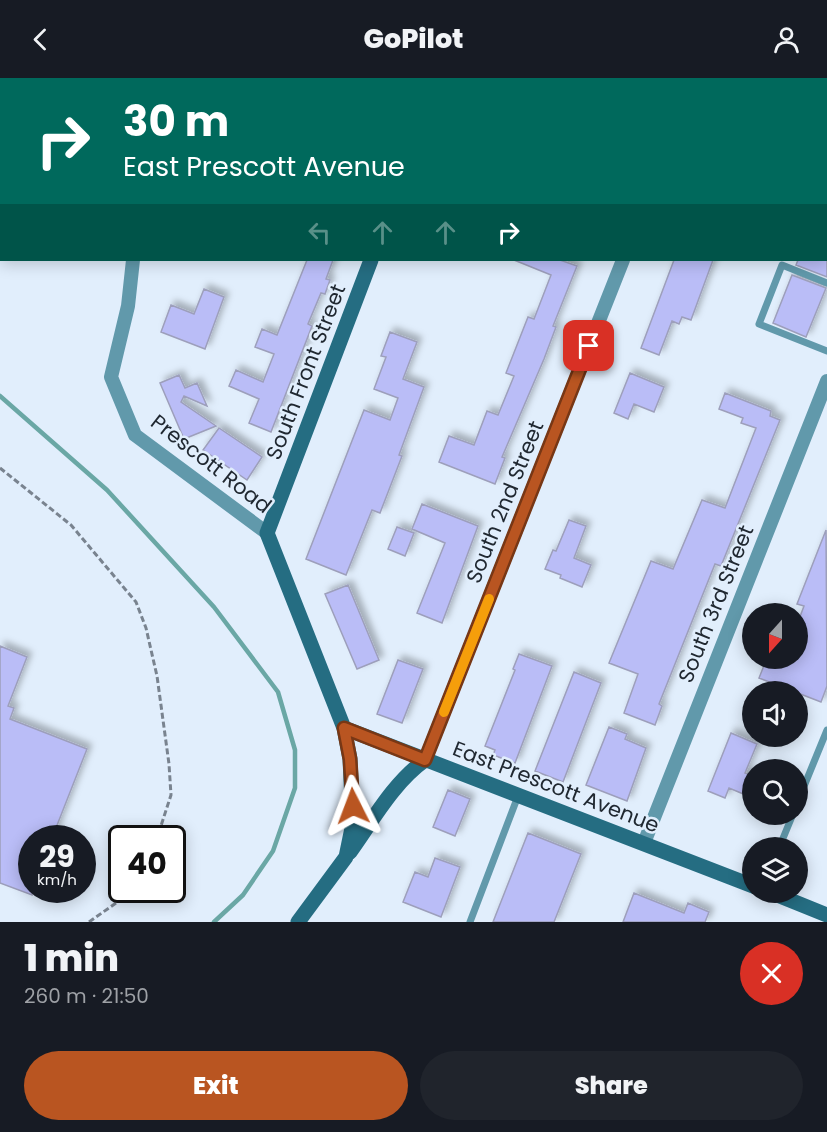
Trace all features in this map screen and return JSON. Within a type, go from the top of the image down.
[{"type":"street","name":"Prescott Road","points":[[133,261],[128,306],[111,376],[135,435],[267,533],[344,728],[350,759],[353,823],[346,857]]},
{"type":"street","name":"South Front Street","points":[[267,533],[371,261]]},
{"type":"street","name":"South 2nd Street","points":[[425,760],[623,261]]},
{"type":"street","name":"South 3rd Street","points":[[644,843],[827,381]]},
{"type":"street","name":"East Prescott Avenue","points":[[344,728],[742,882]]},
{"type":"street","points":[[298,922],[399,783],[425,760]]},
{"type":"street","points":[[797,903],[827,915]]},
{"type":"lane","points":[[827,283],[782,265],[759,324],[827,351]]},
{"type":"lane","points":[[808,777],[827,730]]},
{"type":"lane","points":[[470,922],[519,795]]},
{"type":"path","points":[[0,468],[71,525],[136,602],[146,628],[157,676],[169,764],[171,795],[162,825]]},
{"type":"path","points":[[89,922],[116,903]]},
{"type":"building","points":[[307,261],[333,261],[326,279],[330,280],[325,294],[321,293],[308,324],[312,326],[271,432],[249,423],[259,399],[229,386],[236,370],[263,382],[274,354],[255,347],[262,329],[277,335]]},
{"type":"building","points":[[516,261],[563,261],[577,266],[553,326],[556,327],[544,359],[502,457],[505,458],[495,484],[439,462],[449,436],[474,445],[487,411],[498,415],[514,376],[506,373],[528,317],[534,319],[551,275]]},
{"type":"building","points":[[674,261],[713,261],[691,320],[682,317],[679,324],[672,321],[659,355],[641,348]]},
{"type":"building","points":[[798,261],[827,261],[827,277],[796,265]]},
{"type":"building","points":[[792,275],[826,288],[806,337],[773,323]]},
{"type":"building","points":[[204,289],[224,297],[205,349],[161,332],[171,305],[194,314]]},
{"type":"building","points":[[390,332],[417,342],[403,379],[424,387],[399,455],[402,456],[380,513],[372,510],[346,575],[306,559],[364,410],[390,420],[398,398],[374,389],[386,357],[381,356]]},
{"type":"building","points":[[630,373],[664,387],[654,412],[634,404],[628,419],[614,413]]},
{"type":"building","points":[[179,375],[185,388],[197,383],[207,406],[184,396],[181,402],[216,426],[184,439],[160,383]]},
{"type":"building","points":[[725,393],[771,411],[770,416],[780,420],[721,566],[715,564],[659,704],[662,706],[655,725],[624,713],[638,674],[609,663],[651,561],[673,569],[702,500],[725,508],[756,428],[741,423],[743,418],[719,409]]},
{"type":"building","points":[[219,428],[262,457],[247,480],[203,450]]},
{"type":"building","points":[[422,504],[478,526],[442,623],[417,613],[445,543],[412,529]]},
{"type":"building","points":[[569,520],[586,526],[574,558],[591,565],[582,587],[545,569],[553,550],[556,551]]},
{"type":"building","points":[[397,527],[414,533],[405,556],[388,549]]},
{"type":"building","points":[[826,530],[827,686],[821,702],[808,697],[808,681],[767,681],[759,678],[763,669],[808,669],[808,603],[797,603]]},
{"type":"building","points":[[348,585],[379,660],[357,669],[325,594]]},
{"type":"building","points":[[0,646],[27,657],[8,706],[14,708],[10,719],[87,749],[57,825],[18,825],[18,890],[0,883]]},
{"type":"building","points":[[519,654],[552,666],[515,763],[493,755],[495,750],[485,746]]},
{"type":"building","points":[[398,660],[423,669],[402,723],[377,714]]},
{"type":"building","points":[[574,672],[601,683],[563,782],[535,771]]},
{"type":"building","points":[[609,727],[627,734],[625,739],[646,748],[627,801],[586,785]]},
{"type":"building","points":[[731,733],[742,738],[742,747],[756,747],[751,759],[742,759],[742,793],[729,788],[725,798],[708,791]]},
{"type":"building","points":[[448,790],[470,799],[455,836],[433,827]]},
{"type":"building","points":[[528,833],[581,854],[554,922],[493,922]]},
{"type":"building","points":[[435,858],[460,867],[441,917],[403,902],[415,872],[428,877]]},
{"type":"building","points":[[634,893],[684,913],[688,903],[709,912],[705,922],[623,922]]},
{"type":"waterway","points":[[0,396],[107,490],[214,607],[278,692],[295,750],[295,788],[273,851],[243,895],[214,922]]},
{"type":"slow traffic","points":[[444,712],[489,599]]},
{"type":"route","points":[[353,806],[350,759],[344,728],[425,760],[589,346]]}]
